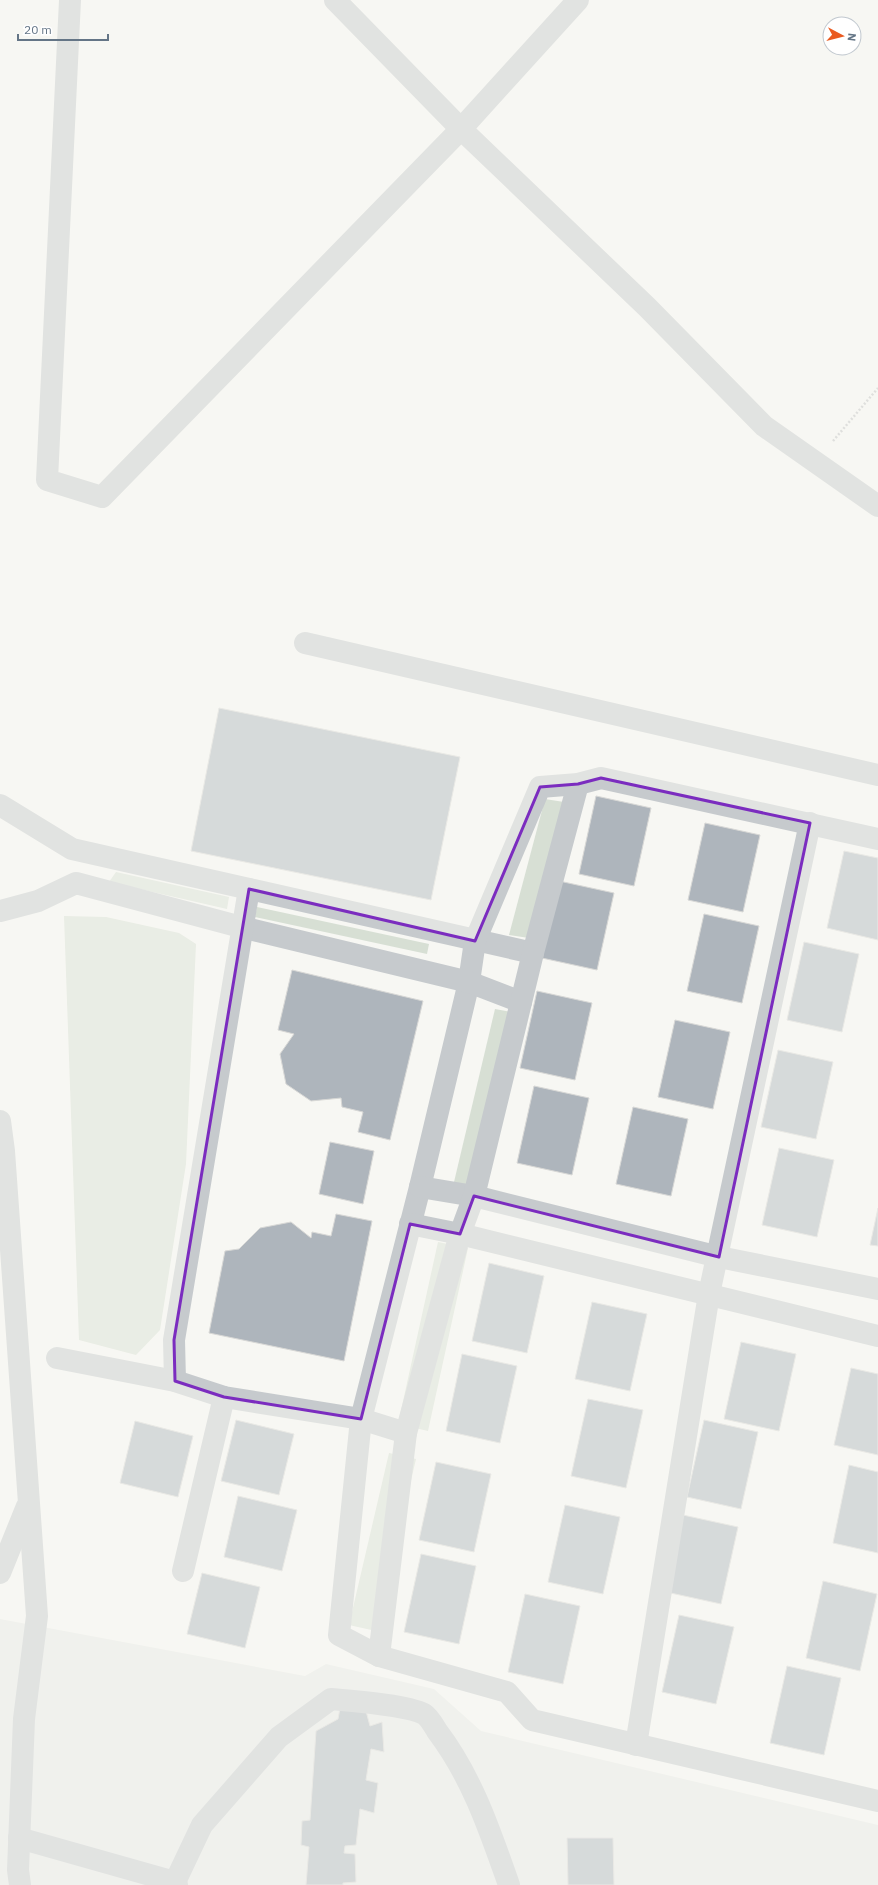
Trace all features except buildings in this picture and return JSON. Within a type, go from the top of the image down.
[{"type":"street","points":[[70,0],[47,480],[102,497],[461,129],[578,0]]},
{"type":"street","points":[[335,0],[461,129],[647,307],[764,426],[878,506]]},
{"type":"street","points":[[305,643],[878,775]]},
{"type":"street","points":[[878,839],[601,778],[578,784],[540,787],[475,941],[469,982],[420,1187],[361,1419],[339,1635],[379,1656],[507,1692],[532,1720],[878,1801]]},
{"type":"street","points":[[379,1656],[406,1433],[460,1234],[474,1196],[533,953],[578,784]]},
{"type":"street","points":[[0,806],[72,849],[533,953]]},
{"type":"street","points":[[636,1745],[710,1294],[810,823]]},
{"type":"street","points":[[0,911],[38,901],[76,883],[241,927],[469,982],[521,1002]]},
{"type":"street","points":[[175,1380],[174,1340],[241,927],[249,888]]},
{"type":"street","points":[[0,1121],[4,1151],[36,1616],[24,1719],[18,1870],[20,1885]]},
{"type":"street","points":[[420,1187],[474,1196],[718,1257],[878,1289]]},
{"type":"street","points":[[410,1224],[460,1234],[878,1336]]},
{"type":"street","points":[[57,1358],[175,1380],[224,1397],[361,1419],[406,1433]]},
{"type":"street","points":[[183,1571],[224,1397]]},
{"type":"street","points":[[0,1573],[28,1502]]},
{"type":"street","points":[[19,1838],[176,1884],[202,1824],[279,1737],[331,1699],[355,1701],[402,1708],[425,1715],[450,1748],[472,1787],[509,1885]]},
{"type":"path","points":[[815,462],[878,388]]},
{"type":"highlighted area","points":[[601,778],[810,823],[719,1257],[474,1196],[460,1234],[410,1224],[361,1419],[224,1397],[175,1381],[174,1340],[249,889],[475,941],[540,787],[578,784]]},
{"type":"shaded area","points":[[545,799],[564,802],[529,938],[509,935]]},
{"type":"shaded area","points":[[116,872],[229,897],[227,909],[109,882]]},
{"type":"shaded area","points":[[257,907],[429,944],[427,954],[255,917]]},
{"type":"shaded area","points":[[64,916],[106,917],[179,933],[196,944],[186,1164],[160,1330],[136,1355],[79,1340]]},
{"type":"shaded area","points":[[495,1009],[512,1012],[481,1189],[454,1182]]},
{"type":"shaded area","points":[[438,1242],[468,1248],[428,1431],[398,1424]]},
{"type":"shaded area","points":[[389,1453],[416,1459],[376,1631],[349,1625]]},
{"type":"shaded area","points":[[0,1619],[305,1676],[326,1664],[434,1689],[481,1731],[878,1825],[878,1885],[0,1885]]}]
